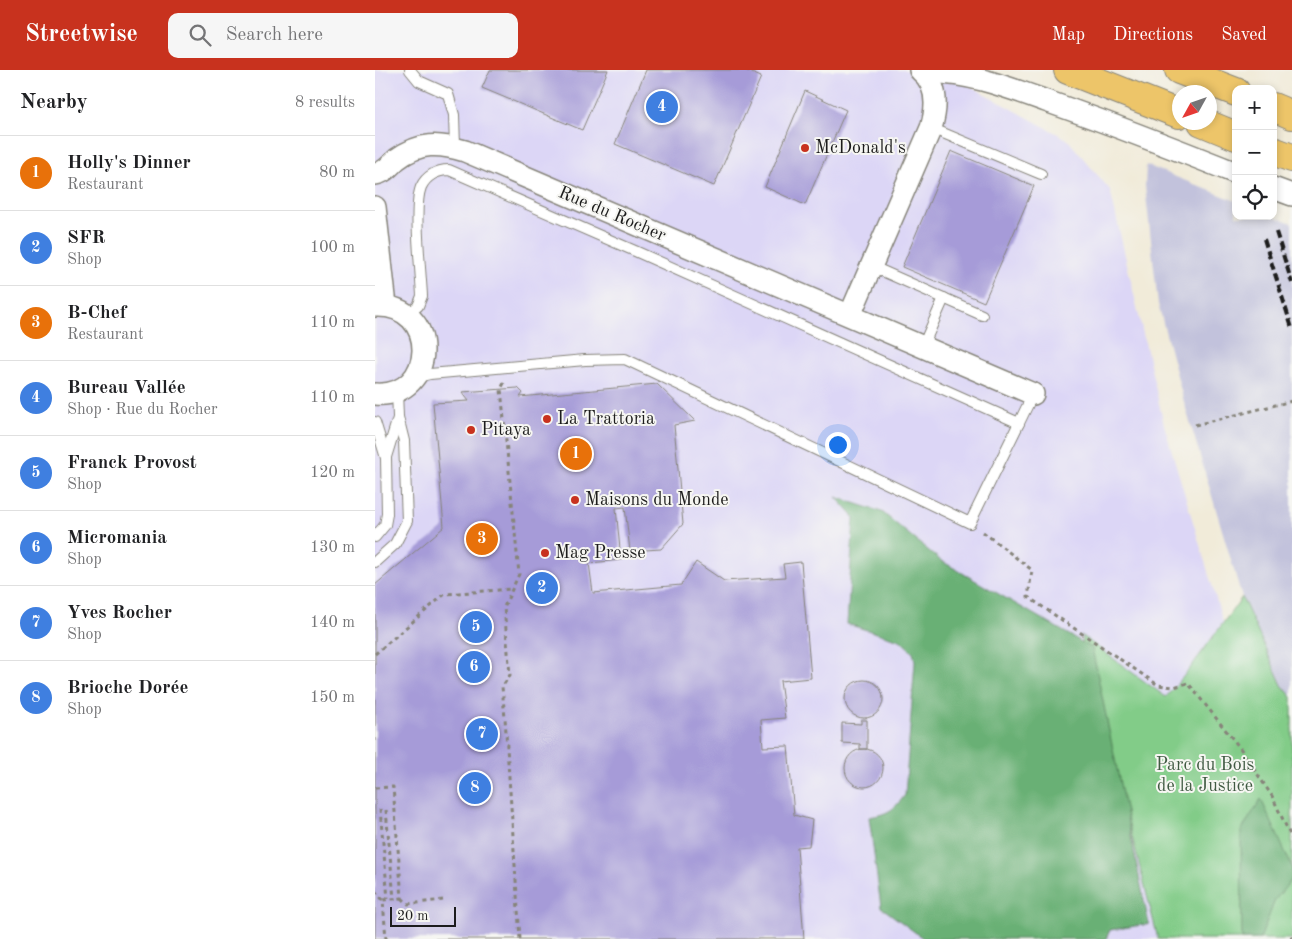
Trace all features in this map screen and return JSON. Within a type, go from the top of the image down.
[{"type":"highway","points":[[1068,70],[1172,111]]},
{"type":"highway","points":[[1179,70],[1232,90]]},
{"type":"highway","points":[[1277,109],[1292,115]]},
{"type":"highway","points":[[1217,128],[1232,134]]},
{"type":"highway","points":[[1277,152],[1292,158]]},
{"type":"street","points":[[922,72],[934,71],[977,77],[1112,124],[1232,171]]},
{"type":"street","points":[[851,315],[931,128],[936,100],[933,87],[922,72]]},
{"type":"street","name":"Rue du Rocher","points":[[375,174],[386,170],[396,160],[417,148],[433,145],[455,148],[1033,394]]},
{"type":"street","points":[[1277,189],[1292,195]]},
{"type":"street","points":[[375,208],[380,306],[397,309],[407,314],[414,322],[423,340],[423,359],[415,377],[397,391],[387,394],[375,394]]},
{"type":"lane","points":[[410,70],[419,81],[448,94],[454,115],[455,148]]},
{"type":"lane","points":[[931,128],[1041,174]]},
{"type":"lane","points":[[407,314],[418,306],[423,296],[418,219],[418,198],[421,186],[434,173],[440,170],[449,170],[1019,423]]},
{"type":"lane","points":[[871,266],[982,315]]},
{"type":"lane","points":[[923,346],[944,298]]},
{"type":"lane","points":[[415,377],[585,360],[625,359],[970,523]]},
{"type":"lane","points":[[375,562],[395,544],[407,520],[404,442],[398,417],[397,391]]},
{"type":"lane","name":"Rue du Rocher","points":[[970,523],[1033,394]]},
{"type":"lane","points":[[386,458],[398,417]]},
{"type":"lane","points":[[375,422],[386,458],[387,514],[385,525],[375,537]]},
{"type":"path","points":[[503,368],[505,380],[501,389],[519,574],[504,607],[510,675],[502,687],[520,939]]},
{"type":"path","points":[[1195,425],[1292,400]]},
{"type":"path","points":[[970,523],[1032,570],[1028,597],[1158,684],[1174,686],[1188,683],[1240,748],[1266,788],[1292,839]]},
{"type":"path","points":[[375,654],[445,594],[512,590]]},
{"type":"path","points":[[375,788],[393,787],[402,898],[408,904],[443,900]]},
{"type":"path","points":[[380,809],[388,899]]},
{"type":"path","points":[[386,810],[394,899]]},
{"type":"path","points":[[375,891],[383,900],[386,939]]},
{"type":"path","points":[[383,900],[402,898]]},
{"type":"shaded area","points":[[375,70],[941,70],[1067,139],[1110,190],[1164,425],[1223,622],[1188,671],[1166,697],[1081,636],[1158,939],[375,939]]},
{"type":"shaded area","points":[[1146,165],[1232,199],[1232,220],[1277,220],[1277,217],[1292,223],[1292,697],[1282,685],[1242,597],[1184,402],[1158,304],[1145,186]]},
{"type":"green space","points":[[836,497],[882,512],[940,560],[1092,648],[1149,924],[1110,930],[1106,939],[924,939],[881,907],[869,817],[890,811],[905,795],[915,661],[913,652],[900,640],[847,624],[854,517]]},
{"type":"green space","name":"Parc du Bois de la Justice","points":[[1242,597],[1282,685],[1292,697],[1292,939],[1158,939],[1081,635],[1166,697],[1188,671]]},
{"type":"green space","points":[[1261,799],[1292,867],[1292,879],[1275,900],[1260,939],[1242,939],[1241,831]]},
{"type":"building","points":[[490,70],[608,70],[582,130],[482,88]]},
{"type":"building","points":[[646,70],[745,70],[761,77],[714,186],[615,144]]},
{"type":"building","name":"McDonald's","points":[[805,91],[846,110],[805,205],[765,187]]},
{"type":"building","points":[[951,151],[1034,186],[984,302],[902,267]]},
{"type":"building","points":[[657,384],[695,421],[674,425],[683,524],[661,549],[630,551],[625,507],[616,508],[621,560],[589,563],[593,593],[681,585],[696,562],[724,581],[785,577],[783,564],[801,562],[811,678],[780,681],[785,718],[761,720],[763,747],[788,746],[794,815],[812,820],[809,846],[797,847],[804,939],[375,939],[375,585],[444,527],[433,403],[469,401],[462,392],[518,388],[523,393],[520,397]]},
{"type":"building","points":[[864,680],[878,685],[883,699],[878,713],[864,718],[850,713],[845,699],[850,685]]},
{"type":"building","points":[[861,720],[867,720],[867,749],[860,749],[860,744],[842,743],[842,723],[861,724]]},
{"type":"building","points":[[864,749],[878,754],[883,768],[878,782],[864,787],[850,782],[845,768],[850,754]]},
{"type":"railway","points":[[1276,232],[1292,283]]},
{"type":"railway","points":[[1264,239],[1292,328]]},
{"type":"place","name":"Bureau Vallée","points":[[662,107]]},
{"type":"place","name":"McDonald's","points":[[805,148]]},
{"type":"place","name":"La Trattoria","points":[[547,419]]},
{"type":"place","name":"Pitaya","points":[[471,430]]},
{"type":"place","name":"Holly's Dinner","points":[[576,454]]},
{"type":"place","name":"Maisons du Monde","points":[[575,500]]},
{"type":"place","name":"B-Chef","points":[[482,539]]},
{"type":"place","name":"Mag Presse","points":[[545,553]]},
{"type":"place","name":"SFR","points":[[542,588]]},
{"type":"place","name":"Franck Provost","points":[[476,627]]},
{"type":"place","name":"Micromania","points":[[474,667]]},
{"type":"place","name":"Yves Rocher","points":[[482,734]]},
{"type":"place","name":"Brioche Dorée","points":[[475,788]]}]
